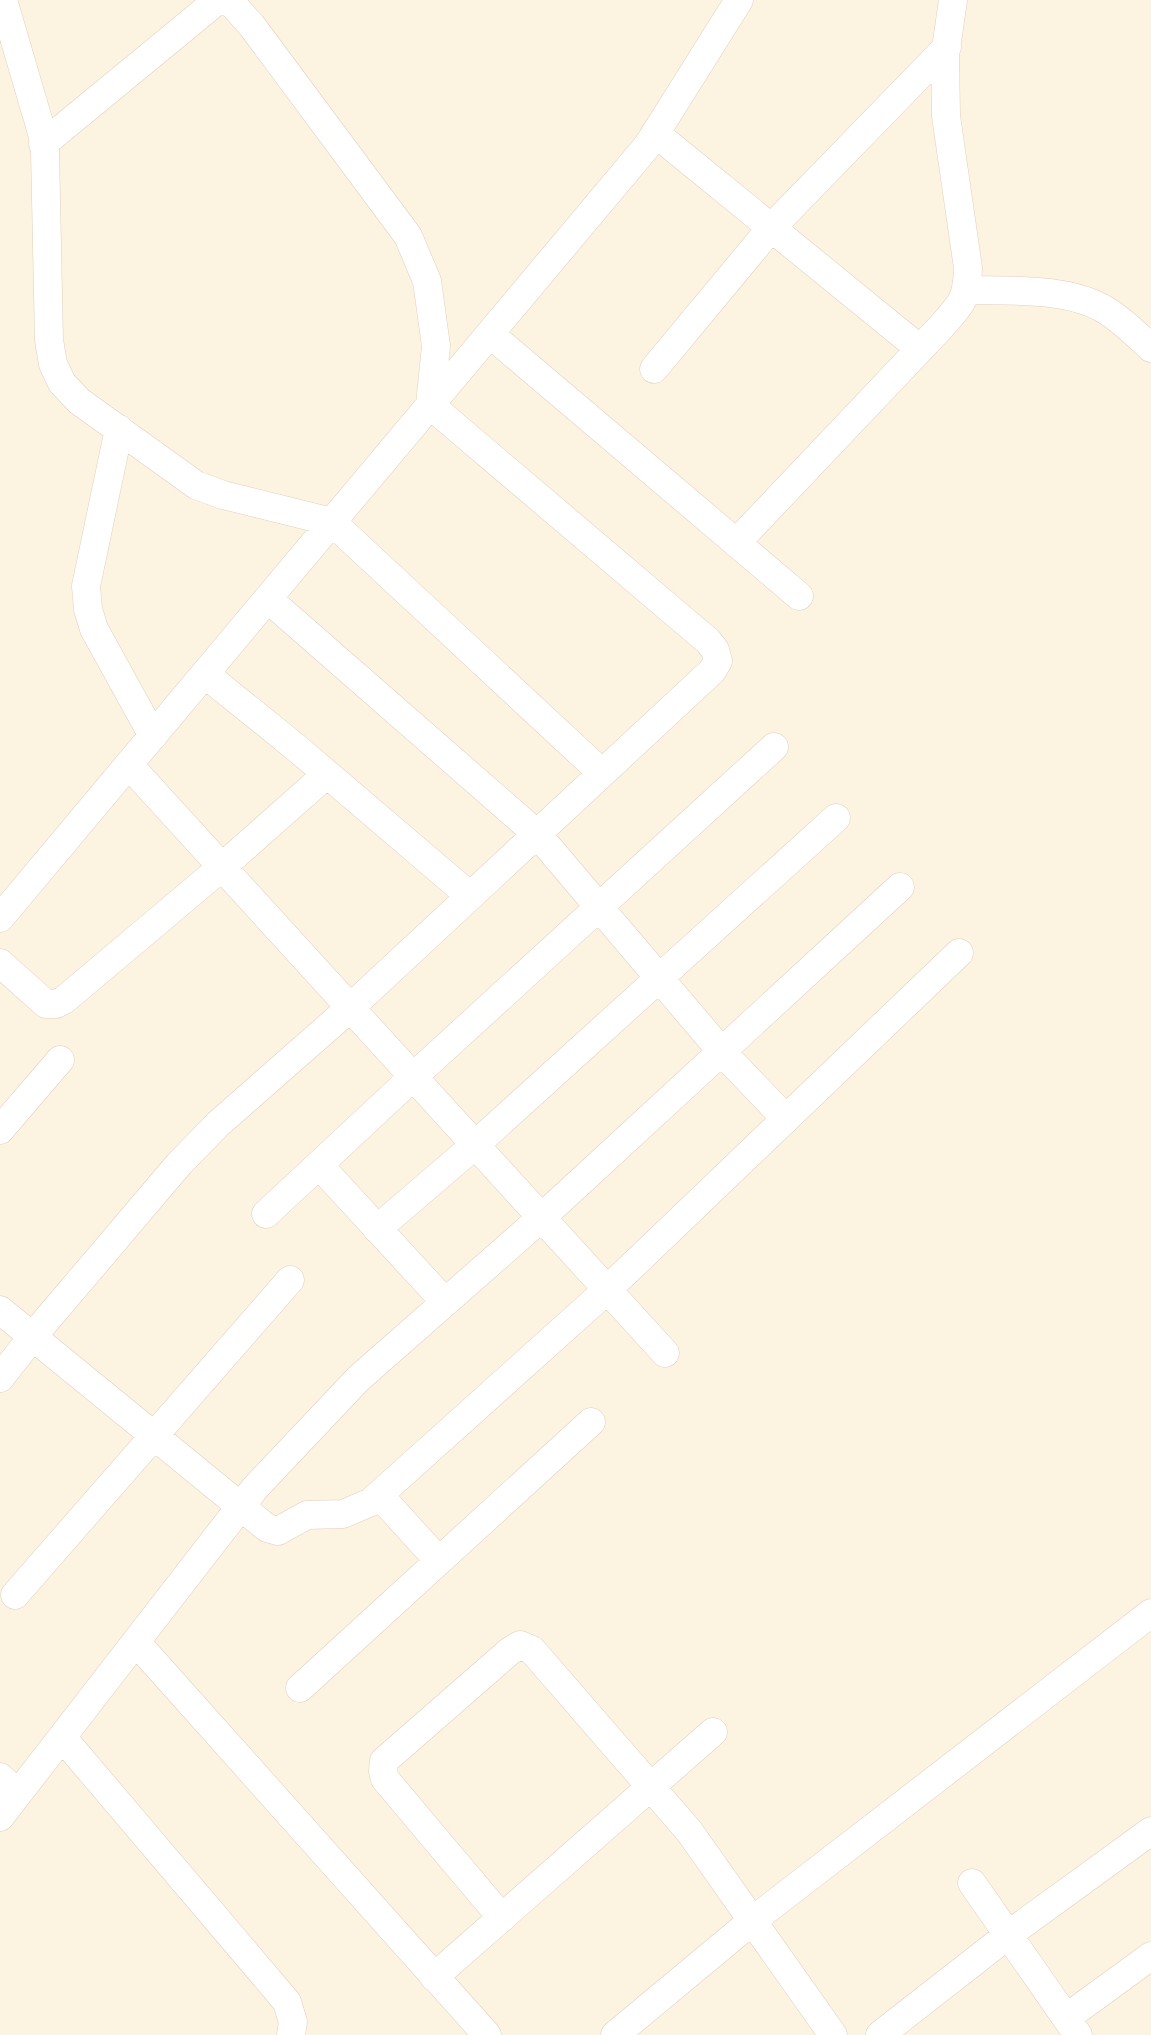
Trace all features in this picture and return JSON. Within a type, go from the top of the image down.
[{"type":"street","points":[[3,0],[44,144],[49,340],[53,364],[62,383],[79,401],[196,485],[222,495],[332,522],[602,773]]},
{"type":"street","points":[[44,144],[218,0]]},
{"type":"street","points":[[229,0],[252,26],[408,236],[428,281],[436,346],[430,405]]},
{"type":"street","points":[[0,918],[648,145],[739,0]]},
{"type":"street","points":[[736,543],[920,349],[960,304],[967,290],[968,268],[946,116],[944,78],[946,47],[953,0]]},
{"type":"street","points":[[654,369],[771,228],[946,47]]},
{"type":"street","points":[[655,133],[920,349]]},
{"type":"street","points":[[967,290],[1047,293],[1079,299],[1105,309],[1151,348]]},
{"type":"street","points":[[490,334],[800,596]]},
{"type":"street","points":[[0,1378],[33,1336],[179,1164],[218,1124],[350,1008],[712,671],[718,661],[715,650],[708,641],[430,405]]},
{"type":"street","points":[[119,429],[86,586],[88,609],[94,629],[153,736]]},
{"type":"street","points":[[268,599],[537,834],[722,1052],[786,1119]]},
{"type":"street","points":[[204,674],[327,774],[470,896]]},
{"type":"street","points":[[266,1214],[774,747]]},
{"type":"street","points":[[129,765],[665,1352]]},
{"type":"street","points":[[0,963],[46,1004],[56,1004],[64,1000],[222,868],[327,774]]},
{"type":"street","points":[[378,1229],[836,818]]},
{"type":"street","points":[[0,1818],[9,1786],[62,1737],[255,1488],[358,1379],[541,1218],[900,887]]},
{"type":"street","points":[[0,1310],[267,1528],[278,1531],[307,1515],[343,1514],[371,1502],[607,1290],[959,953]]},
{"type":"street","points":[[0,1130],[60,1060]]},
{"type":"street","points":[[319,1165],[445,1302]]},
{"type":"street","points":[[16,1595],[290,1280]]},
{"type":"street","points":[[300,1688],[591,1422]]},
{"type":"street","points":[[379,1495],[438,1561]]},
{"type":"street","points":[[616,2035],[752,1921],[1151,1613]]},
{"type":"street","points":[[136,1642],[486,2035]]},
{"type":"street","points":[[502,1918],[386,1779],[383,1771],[384,1761],[510,1651],[520,1645],[532,1650],[689,1830],[833,2035]]},
{"type":"street","points":[[434,1977],[713,1732]]},
{"type":"street","points":[[62,1737],[287,2002],[293,2022],[291,2035]]},
{"type":"street","points":[[880,2035],[1008,1935],[1151,1831]]},
{"type":"street","points":[[972,1883],[1072,2027],[1151,1956]]}]
